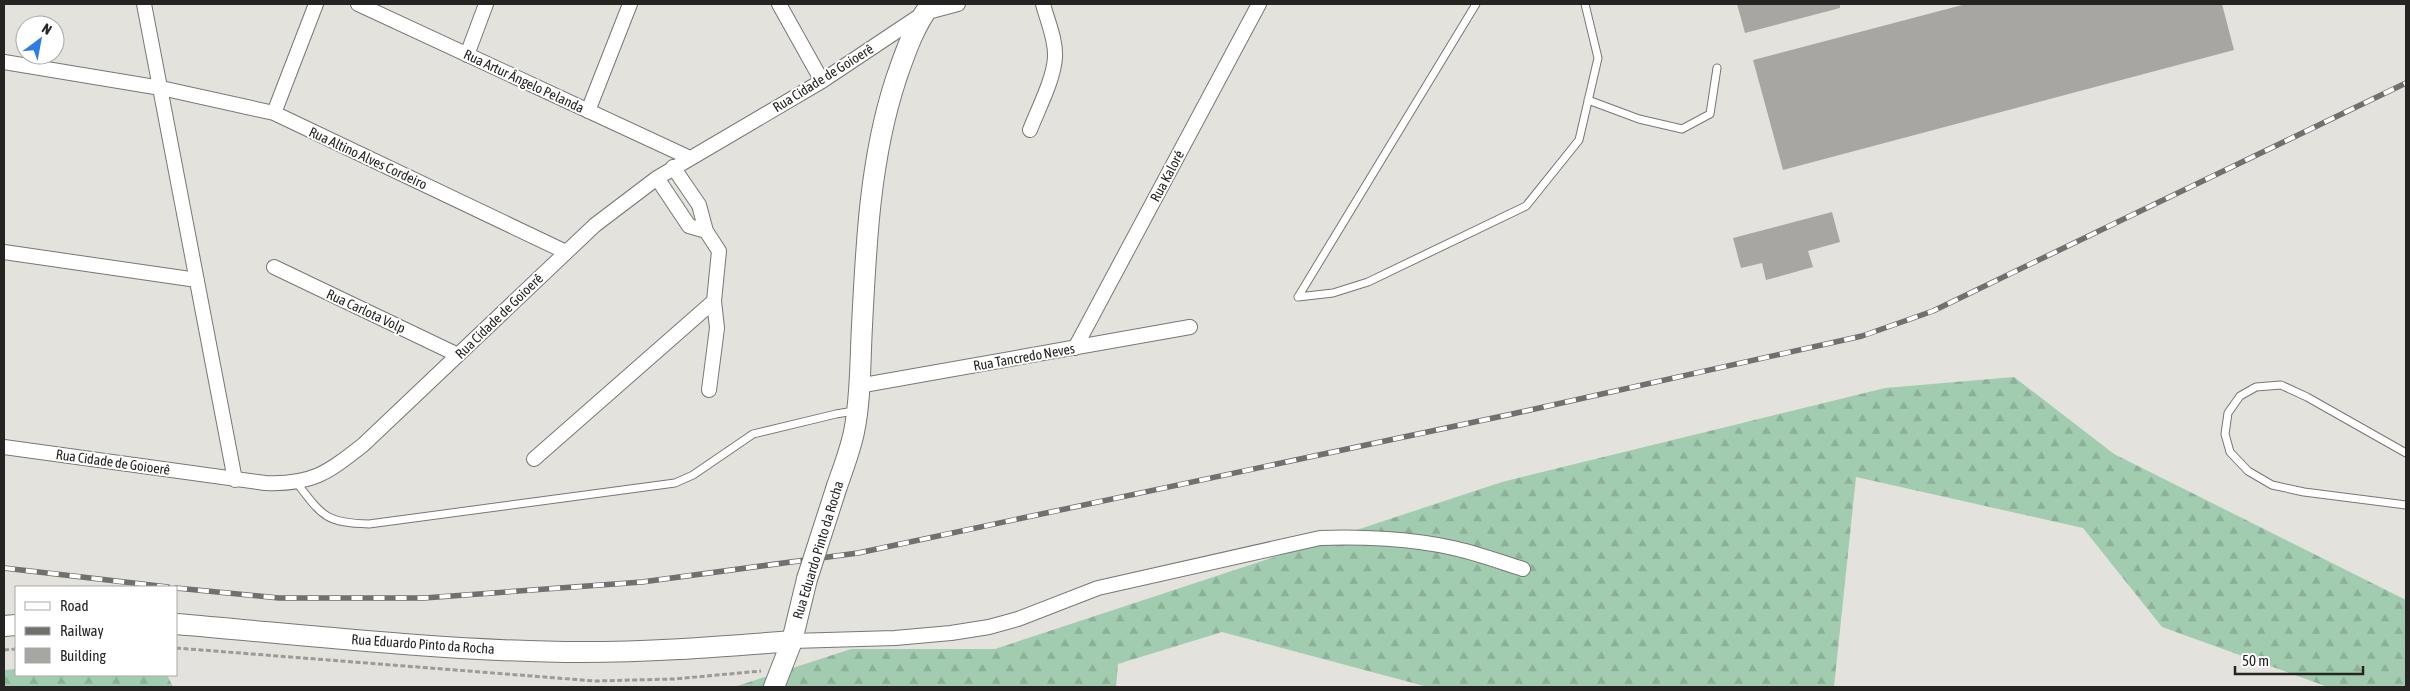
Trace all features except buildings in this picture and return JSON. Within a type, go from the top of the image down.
[{"type":"main road","name":"Rua Eduardo Pinto da Rocha","points":[[178,624],[555,652],[646,651],[792,641],[807,579],[854,432],[857,411],[863,294],[877,153],[885,118],[901,66],[927,8]]},
{"type":"main road","points":[[774,687],[792,641]]},
{"type":"street","points":[[144,4],[235,480]]},
{"type":"street","points":[[274,113],[316,4]]},
{"type":"street","name":"Rua Artur Ângelo Pelanda","points":[[358,4],[690,158]]},
{"type":"street","points":[[467,55],[486,4]]},
{"type":"street","points":[[588,110],[630,4]]},
{"type":"street","points":[[779,4],[822,81]]},
{"type":"street","name":"Rua Cidade de Goioerê","points":[[4,447],[265,484],[297,483],[325,473],[364,446],[566,252],[615,208],[673,167],[822,81],[927,8],[958,4]]},
{"type":"street","points":[[1030,130],[1052,71],[1055,57],[1054,43],[1043,4]]},
{"type":"street","name":"Rua Kaloré","points":[[1075,348],[1259,4]]},
{"type":"street","name":"Rua Altino Alves Cordeiro","points":[[4,62],[161,88],[274,113],[566,252]]},
{"type":"street","points":[[673,167],[699,205],[706,231],[718,251],[714,301],[717,328],[709,390]]},
{"type":"street","points":[[656,178],[689,226],[706,231]]},
{"type":"street","points":[[4,252],[197,280]]},
{"type":"street","name":"Rua Carlota Volp","points":[[274,267],[458,355]]},
{"type":"street","points":[[534,459],[714,301]]},
{"type":"street","name":"Rua Tancredo Neves","points":[[858,386],[1190,328]]},
{"type":"street","points":[[792,641],[904,637],[951,633],[989,627],[1018,619],[1098,588],[1320,538],[1346,536],[1435,545],[1454,548],[1523,569]]},
{"type":"lane","points":[[1476,4],[1298,297],[1334,293],[1368,282],[1526,206],[1579,140],[1598,58],[1585,4]]},
{"type":"lane","points":[[1588,100],[1638,119],[1682,129],[1710,114],[1717,68]]},
{"type":"lane","points":[[2406,454],[2307,398],[2281,386],[2256,387],[2240,396],[2228,413],[2225,434],[2230,452],[2248,471],[2272,485],[2304,492],[2406,504]]},
{"type":"lane","points":[[297,483],[318,510],[328,518],[345,523],[369,524],[675,483],[692,475],[753,434],[836,414],[857,411]]},
{"type":"green space","points":[[2014,377],[2114,454],[2406,600],[2406,687],[2328,687],[2162,627],[2083,528],[1856,477],[1834,687],[1428,687],[1222,632],[1118,664],[1116,687],[734,687],[851,649],[995,649],[1502,482],[1885,388]]},
{"type":"green space","points":[[15,669],[15,676],[168,676],[173,687],[4,687],[4,670]]},
{"type":"railway","points":[[178,588],[279,598],[424,598],[642,582],[858,553],[1512,414],[1862,336],[1933,311],[2406,83]]},
{"type":"railway","points":[[4,568],[159,586]]}]
